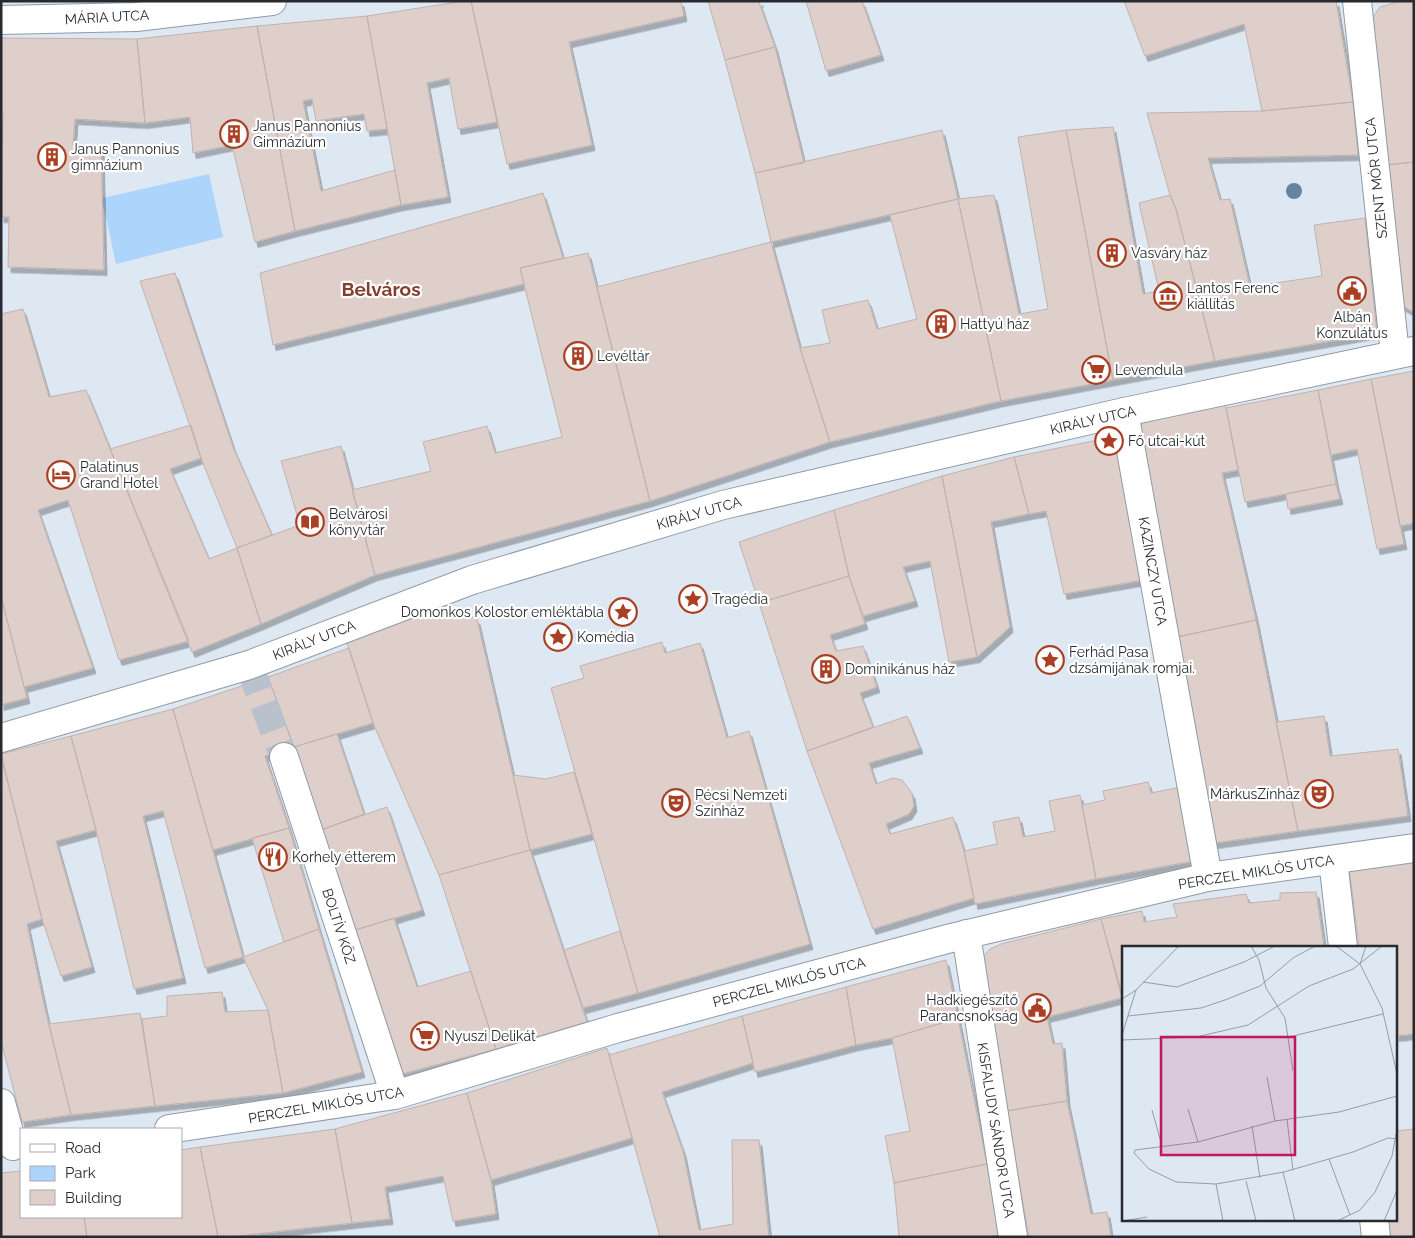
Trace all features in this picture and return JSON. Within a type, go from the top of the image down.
[{"type":"street","name":"MÁRIA UTCA","points":[[1,20],[136,17],[272,1]]},
{"type":"street","name":"SZENT MÓR UTCA","points":[[1357,1],[1404,352]]},
{"type":"street","name":"KIRÁLY UTCA","points":[[1,738],[249,665],[472,580],[722,505],[1124,412],[1404,352]]},
{"type":"street","name":"KAZINCZY UTCA","points":[[1124,412],[1208,877]]},
{"type":"street","name":"BOLTÍV KÖZ","points":[[284,757],[395,1095]]},
{"type":"street","name":"PERCZEL MIKLÓS UTCA","points":[[176,1128],[395,1095],[618,1028],[966,934],[1208,877],[1414,848]]},
{"type":"street","points":[[1333,860],[1343,946]]},
{"type":"street","name":"KISFALUDY SÁNDOR UTCA","points":[[966,934],[1013,1237]]},
{"type":"street","points":[[1,1103],[12,1146]]},
{"type":"street","points":[[1374,1220],[1376,1237]]},
{"type":"green space","points":[[209,174],[223,237],[116,264],[102,198]]},
{"type":"building","points":[[471,1],[497,122],[458,129],[449,78],[427,83],[448,197],[401,205],[367,16]]},
{"type":"building","points":[[471,1],[681,1],[684,16],[569,42],[592,145],[507,164]]},
{"type":"building","points":[[708,1],[761,1],[759,2],[775,47],[725,60]]},
{"type":"building","points":[[806,1],[862,1],[881,55],[826,71]]},
{"type":"building","points":[[1124,1],[1336,1],[1353,102],[1262,111],[1244,24],[1145,56]]},
{"type":"building","points":[[1400,1],[1414,1],[1414,162],[1386,165],[1372,18],[1380,7]]},
{"type":"building","points":[[367,16],[387,129],[367,131],[364,114],[316,121],[312,99],[303,101],[321,191],[395,170],[401,205],[295,231],[257,26]]},
{"type":"building","name":"Janus Pannonius Gimnázium","points":[[257,26],[295,231],[255,242],[232,145],[193,153],[190,117],[145,123],[137,39]]},
{"type":"building","name":"Janus Pannonius gimnázium","points":[[1,38],[137,39],[145,123],[75,119],[73,145],[101,145],[104,270],[8,267],[9,217],[1,217],[3,113],[1,113]]},
{"type":"building","points":[[775,47],[804,163],[755,173],[725,60]]},
{"type":"building","points":[[1353,102],[1358,155],[1208,158],[1220,200],[1230,199],[1250,287],[1322,276],[1314,225],[1365,218],[1377,333],[1215,361],[1176,209],[1170,195],[1147,113],[1262,111]]},
{"type":"building","name":"Vasváry ház","points":[[1113,127],[1143,294],[1159,291],[1139,203],[1170,195],[1176,209],[1215,361],[1113,380],[1066,130]]},
{"type":"building","points":[[942,130],[958,199],[771,242],[755,173]]},
{"type":"building","points":[[1066,130],[1113,380],[1001,401],[958,199],[994,195],[1019,314],[1048,309],[1018,137]]},
{"type":"building","points":[[1414,162],[1414,312],[1397,303],[1386,165]]},
{"type":"building","points":[[543,193],[563,258],[520,268],[524,284],[273,345],[260,273]]},
{"type":"building","name":"Hattyú ház","points":[[958,199],[1001,401],[830,442],[800,348],[830,343],[822,310],[868,300],[877,329],[917,319],[890,215]]},
{"type":"building","points":[[771,242],[800,348],[830,442],[650,501],[597,287]]},
{"type":"building","name":"Levéltár","points":[[588,253],[650,501],[375,575],[352,490],[431,471],[423,442],[487,426],[495,453],[562,437],[520,268]]},
{"type":"building","points":[[175,273],[233,447],[272,535],[237,548],[201,458],[140,281]]},
{"type":"building","name":"Palatinus Grand Hotel","points":[[23,309],[49,397],[86,390],[189,641],[119,660],[68,500],[38,510],[93,668],[24,687],[1,596],[1,314]]},
{"type":"building","points":[[1414,371],[1414,523],[1400,526],[1371,379]]},
{"type":"building","points":[[1371,379],[1404,544],[1377,549],[1357,449],[1331,455],[1318,390]]},
{"type":"building","points":[[1318,390],[1336,484],[1245,502],[1226,408]]},
{"type":"building","points":[[1225,403],[1238,470],[1222,473],[1256,620],[1177,637],[1140,424]]},
{"type":"building","points":[[191,425],[201,458],[170,469],[209,559],[237,548],[261,624],[192,652],[110,449]]},
{"type":"building","points":[[1093,441],[1120,453],[1143,580],[1064,594],[1046,511],[1029,514],[1014,457]]},
{"type":"building","points":[[341,446],[375,575],[261,624],[237,548],[300,525],[281,461]]},
{"type":"building","points":[[1014,457],[1029,514],[991,522],[1010,627],[977,657],[942,476]]},
{"type":"building","points":[[942,476],[977,657],[949,662],[930,561],[903,567],[915,601],[863,616],[849,576],[834,510]]},
{"type":"building","points":[[1336,484],[1340,499],[1288,509],[1286,494]]},
{"type":"building","points":[[834,510],[849,576],[759,603],[739,542]]},
{"type":"building","name":"Dominikánus ház","points":[[849,576],[865,624],[830,635],[836,651],[863,646],[877,687],[860,693],[873,727],[807,751],[759,603]]},
{"type":"building","points":[[1,596],[27,698],[1,705]]},
{"type":"building","points":[[444,603],[477,619],[530,850],[439,875],[373,723],[345,637]]},
{"type":"building","points":[[1256,620],[1298,831],[1215,843],[1177,637]]},
{"type":"building","name":"Pécsi Nemzeti Színház","points":[[662,642],[665,653],[700,643],[727,738],[749,731],[810,944],[638,993],[551,688],[584,678],[580,666]]},
{"type":"building","points":[[349,648],[373,723],[294,747],[268,677]]},
{"type":"building","points":[[268,677],[294,747],[265,756],[289,828],[213,850],[173,709]]},
{"type":"building","points":[[173,709],[243,957],[205,968],[163,811],[143,816],[183,978],[134,989],[96,830],[71,736]]},
{"type":"building","points":[[907,716],[920,748],[869,763],[876,784],[893,778],[902,780],[912,793],[914,806],[909,814],[886,824],[890,834],[953,817],[964,851],[974,898],[873,929],[807,751]]},
{"type":"building","points":[[1324,716],[1330,756],[1398,749],[1408,816],[1298,831],[1276,722]]},
{"type":"building","points":[[337,734],[364,814],[318,831],[294,747]]},
{"type":"building","points":[[71,736],[96,830],[56,841],[92,967],[61,976],[42,919],[1,754]]},
{"type":"building","points":[[3,764],[42,919],[27,924],[45,1009],[71,1115],[22,1122],[1,1041],[1,765]]},
{"type":"building","points":[[574,772],[592,834],[530,850],[513,775],[546,779]]},
{"type":"building","points":[[1148,782],[1151,793],[1181,787],[1194,861],[1096,879],[1082,805],[1105,800],[1103,791]]},
{"type":"building","points":[[1080,795],[1096,879],[975,904],[964,851],[997,844],[993,822],[1019,817],[1023,837],[1055,831],[1049,801]]},
{"type":"building","points":[[387,807],[422,910],[352,931],[318,831]]},
{"type":"building","points":[[289,828],[319,929],[284,942],[252,838]]},
{"type":"building","points":[[530,850],[587,1022],[496,1049],[439,875]]},
{"type":"building","points":[[1414,861],[1414,1034],[1398,1036],[1398,946],[1359,946],[1349,868]]},
{"type":"building","points":[[1316,892],[1324,946],[1122,946],[1122,994],[1101,919],[1142,911],[1144,922],[1177,917],[1173,904],[1246,894],[1249,903],[1280,900],[1280,893]]},
{"type":"building","points":[[394,918],[417,987],[471,971],[496,1049],[402,1074],[352,931]]},
{"type":"building","name":"Hadkiegészítő Parancsnokság","points":[[1101,919],[1122,998],[1047,1017],[1053,1044],[1062,1043],[1067,1101],[1006,1111],[982,958],[990,949],[1001,944]]},
{"type":"building","points":[[319,929],[362,1072],[283,1093],[268,1010],[243,957]]},
{"type":"building","points":[[620,931],[638,993],[583,1008],[564,950]]},
{"type":"building","points":[[946,960],[958,1018],[892,1038],[856,1045],[846,987]]},
{"type":"building","points":[[846,987],[856,1045],[755,1072],[742,1016]]},
{"type":"building","points":[[222,992],[225,1012],[268,1010],[283,1093],[155,1106],[142,1019],[167,1016],[167,996]]},
{"type":"building","points":[[140,1013],[155,1106],[71,1115],[49,1024]]},
{"type":"building","points":[[742,1016],[753,1063],[662,1092],[683,1151],[699,1230],[733,1224],[732,1140],[759,1140],[769,1237],[660,1237],[609,1055]]},
{"type":"building","points":[[958,1018],[987,1164],[894,1183],[885,1136],[910,1131],[892,1038]]},
{"type":"building","points":[[607,1048],[632,1138],[491,1180],[467,1093]]},
{"type":"building","points":[[467,1093],[491,1180],[496,1214],[453,1221],[443,1176],[385,1187],[390,1219],[352,1223],[335,1129]]},
{"type":"building","points":[[1067,1101],[1091,1214],[1107,1212],[1111,1237],[1029,1237],[1006,1111]]},
{"type":"building","points":[[335,1129],[352,1223],[218,1237],[200,1147]]},
{"type":"building","points":[[1414,1129],[1414,1236],[1389,1237],[1387,1220],[1398,1220],[1398,1131]]},
{"type":"building","points":[[200,1147],[218,1237],[87,1237],[84,1218],[182,1218],[182,1150]]},
{"type":"building","points":[[987,1164],[999,1235],[988,1237],[899,1237],[894,1183]]},
{"type":"building","points":[[20,1171],[20,1218],[84,1218],[87,1237],[1,1237],[1,1173]]},
{"type":"tunnel","points":[[249,665],[284,757]]},
{"type":"place","name":"Janus Pannonius Gimnázium","points":[[234,134]]},
{"type":"place","name":"Janus Pannonius gimnázium","points":[[52,157]]},
{"type":"place","name":"Vasváry ház","points":[[1112,253]]},
{"type":"place","name":"Albán Konzulátus","points":[[1352,291]]},
{"type":"place","name":"Lantos Ferenc kiállítás","points":[[1168,296]]},
{"type":"place","name":"Hattyú ház","points":[[941,324]]},
{"type":"place","name":"Levéltár","points":[[578,356]]},
{"type":"place","name":"Levendula","points":[[1096,370]]},
{"type":"place","name":"Fő utcai-kút","points":[[1109,441]]},
{"type":"place","name":"Palatinus Grand Hotel","points":[[61,475]]},
{"type":"place","name":"Belvárosi könyvtár","points":[[310,522]]},
{"type":"place","name":"Tragédia","points":[[693,599]]},
{"type":"place","name":"Domonkos Kolostor emléktábla","points":[[623,612]]},
{"type":"place","name":"Komédia","points":[[558,637]]},
{"type":"place","name":"Ferhád Pasa dzsámijának romjai.","points":[[1050,660]]},
{"type":"place","name":"Dominikánus ház","points":[[826,669]]},
{"type":"place","name":"MárkusZínház","points":[[1319,794]]},
{"type":"place","name":"Pécsi Nemzeti Színház","points":[[676,803]]},
{"type":"place","name":"Korhely étterem","points":[[273,857]]},
{"type":"place","name":"Hadkiegészítő Parancsnokság","points":[[1037,1008]]},
{"type":"place","name":"Nyuszi Delikát","points":[[425,1036]]},
{"type":"district","name":"Belváros","points":[[381,289]]}]
